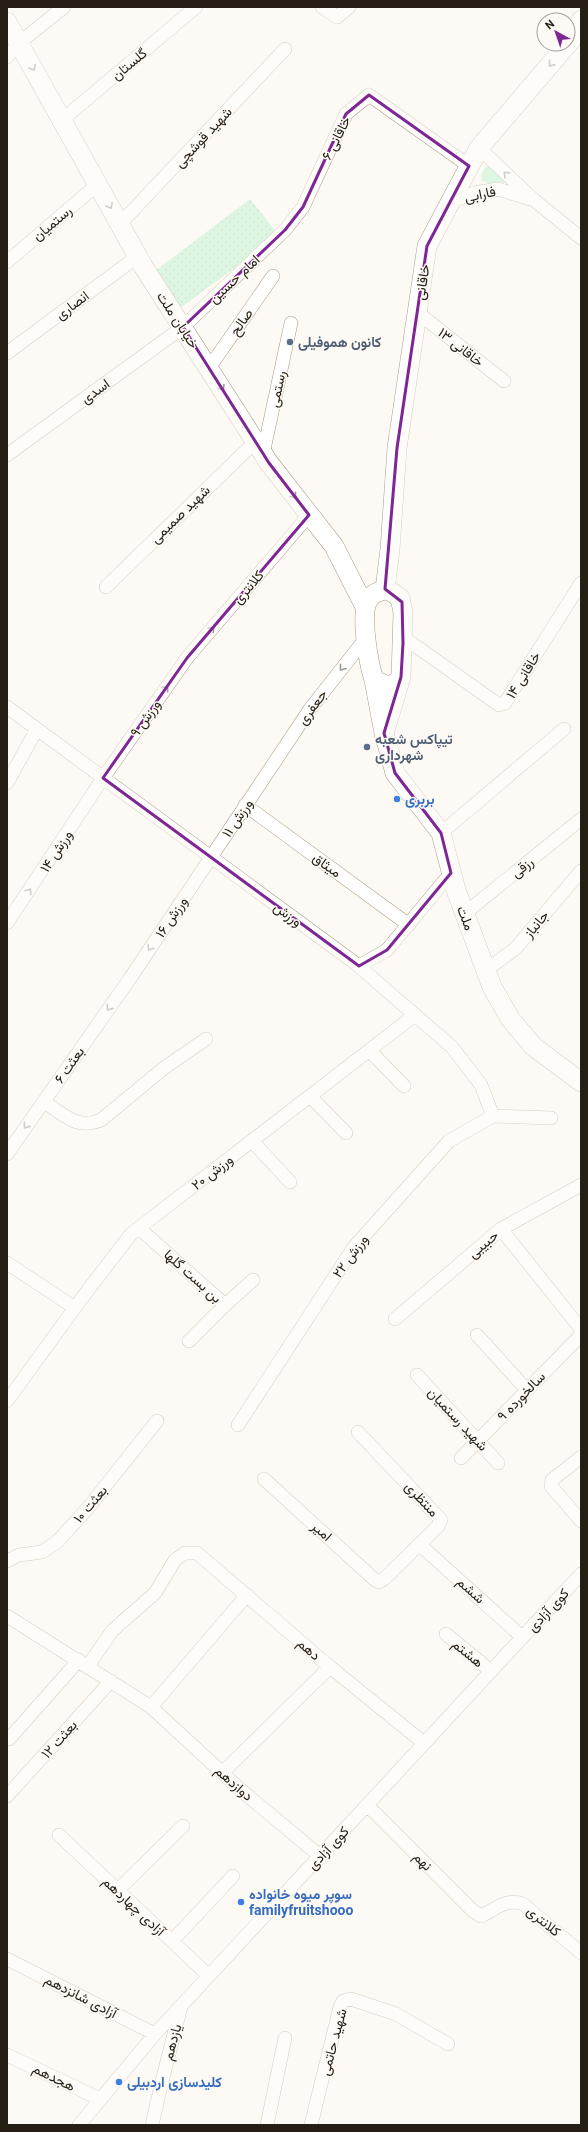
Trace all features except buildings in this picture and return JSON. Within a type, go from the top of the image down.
[{"type":"main road","name":"خاقانی","points":[[385,590],[390,549],[397,448],[427,246],[479,148],[577,41],[581,20]]},
{"type":"main road","name":"خیابان ملت","points":[[7,22],[13,50],[62,120],[138,256],[259,448],[334,546],[365,607]]},
{"type":"main road","points":[[365,607],[373,594],[385,590],[396,594],[402,602],[403,637],[401,677],[384,734]]},
{"type":"main road","name":"ملت","points":[[365,607],[366,638],[384,734],[395,773],[441,833],[451,873],[464,914],[492,987],[511,1020],[534,1047],[581,1082]]},
{"type":"main road","points":[[374,680],[388,686],[395,684],[401,677]]},
{"type":"street","points":[[13,50],[64,7]]},
{"type":"street","name":"گلستان","points":[[62,120],[196,7]]},
{"type":"street","points":[[322,7],[337,17],[349,7]]},
{"type":"street","name":"شهید قوشچی","points":[[120,224],[285,49]]},
{"type":"street","name":"خاقانی ۶","points":[[285,230],[302,206],[346,114],[369,95],[469,166]]},
{"type":"street","name":"فارابی","points":[[479,148],[534,200],[581,238]]},
{"type":"street","name":"رستمیان","points":[[7,262],[98,184]]},
{"type":"street","name":"فارابی","points":[[449,202],[475,193],[498,189],[534,200]]},
{"type":"street","name":"امام حسین","points":[[183,327],[285,230]]},
{"type":"street","name":"انصاری","points":[[7,354],[138,256]]},
{"type":"street","name":"صالح","points":[[209,368],[273,276]]},
{"type":"street","name":"خاقانی ۱۳","points":[[417,312],[504,381]]},
{"type":"street","name":"رستمی","points":[[259,448],[291,323]]},
{"type":"street","name":"اسدی","points":[[7,455],[183,327]]},
{"type":"street","name":"شهید صمیمی","points":[[106,587],[259,448]]},
{"type":"street","name":"کلانتری","points":[[187,658],[310,515]]},
{"type":"street","name":"خاقانی ۱۴","points":[[403,637],[499,705],[502,705],[581,583]]},
{"type":"street","name":"جعفری","points":[[263,779],[310,709],[366,638]]},
{"type":"street","name":"ورزش ۹","points":[[103,778],[187,658]]},
{"type":"street","name":"ورزش","points":[[7,707],[359,966],[452,1047],[481,1085],[493,1116]]},
{"type":"street","points":[[7,783],[37,729]]},
{"type":"street","points":[[441,833],[564,729]]},
{"type":"street","name":"ورزش ۱۴","points":[[7,923],[103,778]]},
{"type":"street","name":"ورزش ۱۱","points":[[211,858],[263,779]]},
{"type":"street","name":"میثاق","points":[[245,805],[409,925]]},
{"type":"street","name":"رزقی","points":[[464,914],[581,819]]},
{"type":"street","name":"ورزش ۱۶","points":[[132,976],[211,858]]},
{"type":"street","name":"جانباز","points":[[486,970],[515,949],[581,871]]},
{"type":"street","points":[[359,966],[387,950],[451,873]]},
{"type":"street","name":"بعثت ۶","points":[[7,1154],[132,976]]},
{"type":"street","name":"ورزش ۲۰","points":[[7,1401],[75,1308],[132,1234],[415,1015]]},
{"type":"street","points":[[44,1102],[81,1124],[90,1124],[101,1120],[164,1068],[206,1039]]},
{"type":"street","points":[[370,1051],[404,1086]]},
{"type":"street","points":[[310,1096],[346,1133]]},
{"type":"street","points":[[493,1116],[551,1118]]},
{"type":"street","name":"ورزش ۲۲","points":[[238,1425],[354,1247],[449,1141],[493,1116]]},
{"type":"street","points":[[252,1141],[290,1182]]},
{"type":"street","name":"حبیبی","points":[[395,1319],[501,1228],[581,1185]]},
{"type":"street","name":"بن بست گلها","points":[[139,1228],[226,1305],[189,1342]]},
{"type":"street","points":[[501,1228],[581,1329]]},
{"type":"street","points":[[7,1263],[75,1308]]},
{"type":"street","points":[[226,1305],[252,1280]]},
{"type":"street","points":[[477,1335],[527,1390]]},
{"type":"street","name":"سالخورده ۹","points":[[461,1458],[581,1335]]},
{"type":"street","name":"شهید رستمیان","points":[[417,1375],[498,1463]]},
{"type":"street","name":"بعثت ۱۰","points":[[7,1561],[19,1555],[42,1552],[57,1542],[88,1508],[157,1421]]},
{"type":"street","name":"منتظری","points":[[358,1432],[441,1520],[438,1526],[384,1580],[379,1582]]},
{"type":"street","points":[[581,1457],[552,1480],[551,1486],[581,1521]]},
{"type":"street","name":"امیر","points":[[264,1479],[379,1582]]},
{"type":"street","name":"ششم","points":[[419,1544],[522,1637]]},
{"type":"street","name":"دهم","points":[[83,1663],[112,1632],[155,1593],[175,1560],[185,1553],[197,1553],[248,1595],[330,1667],[424,1743]]},
{"type":"street","name":"کوی آزادی","points":[[79,2125],[155,2034],[581,1574]]},
{"type":"street","points":[[150,1706],[248,1595]]},
{"type":"street","name":"دوازدهم","points":[[7,1616],[150,1706],[222,1773],[320,1856]]},
{"type":"street","name":"هشتم","points":[[446,1634],[491,1671]]},
{"type":"street","points":[[9,1739],[83,1663]]},
{"type":"street","points":[[222,1773],[330,1667]]},
{"type":"street","name":"بعثت ۱۲","points":[[7,1796],[111,1681]]},
{"type":"street","name":"نهم","points":[[367,1805],[473,1911],[481,1916]]},
{"type":"street","points":[[118,1890],[183,1826]]},
{"type":"street","name":"آزادی چهاردهم","points":[[59,1835],[209,1976]]},
{"type":"street","points":[[172,1941],[233,1876]]},
{"type":"street","name":"کلانتری","points":[[481,1916],[507,1902],[514,1901],[523,1904],[581,1953]]},
{"type":"street","name":"آزادی شانزدهم","points":[[7,1959],[155,2034]]},
{"type":"street","name":"شهید حاتمی","points":[[311,2125],[340,2007],[343,2001],[351,1999],[396,2014],[448,2044]]},
{"type":"street","name":"یازدهم","points":[[152,2125],[182,2005]]},
{"type":"street","points":[[267,2125],[285,2038]]},
{"type":"street","name":"هجدهم","points":[[7,2055],[100,2099]]},
{"type":"highlighted area","points":[[369,95],[469,166],[427,246],[397,448],[385,589],[402,602],[403,643],[401,677],[384,733],[395,773],[441,833],[451,873],[387,950],[359,966],[103,778],[187,658],[309,515],[269,463],[183,327],[285,230],[303,207],[346,114]]},
{"type":"green space","points":[[486,166],[495,167],[511,181],[492,184],[482,181],[481,175]]},
{"type":"green space","points":[[250,199],[279,235],[179,309],[155,271]]},
{"type":"place","name":"کانون هموفیلی","points":[[290,342]]},
{"type":"place","name":"تیپاکس شعبه شهرداری","points":[[367,747]]},
{"type":"place","name":"بربری","points":[[397,799]]},
{"type":"place","name":"سوپر میوه خانواده familyfruitshooo","points":[[241,1902]]},
{"type":"place","name":"کلیدسازی اردبیلی","points":[[119,2082]]}]
